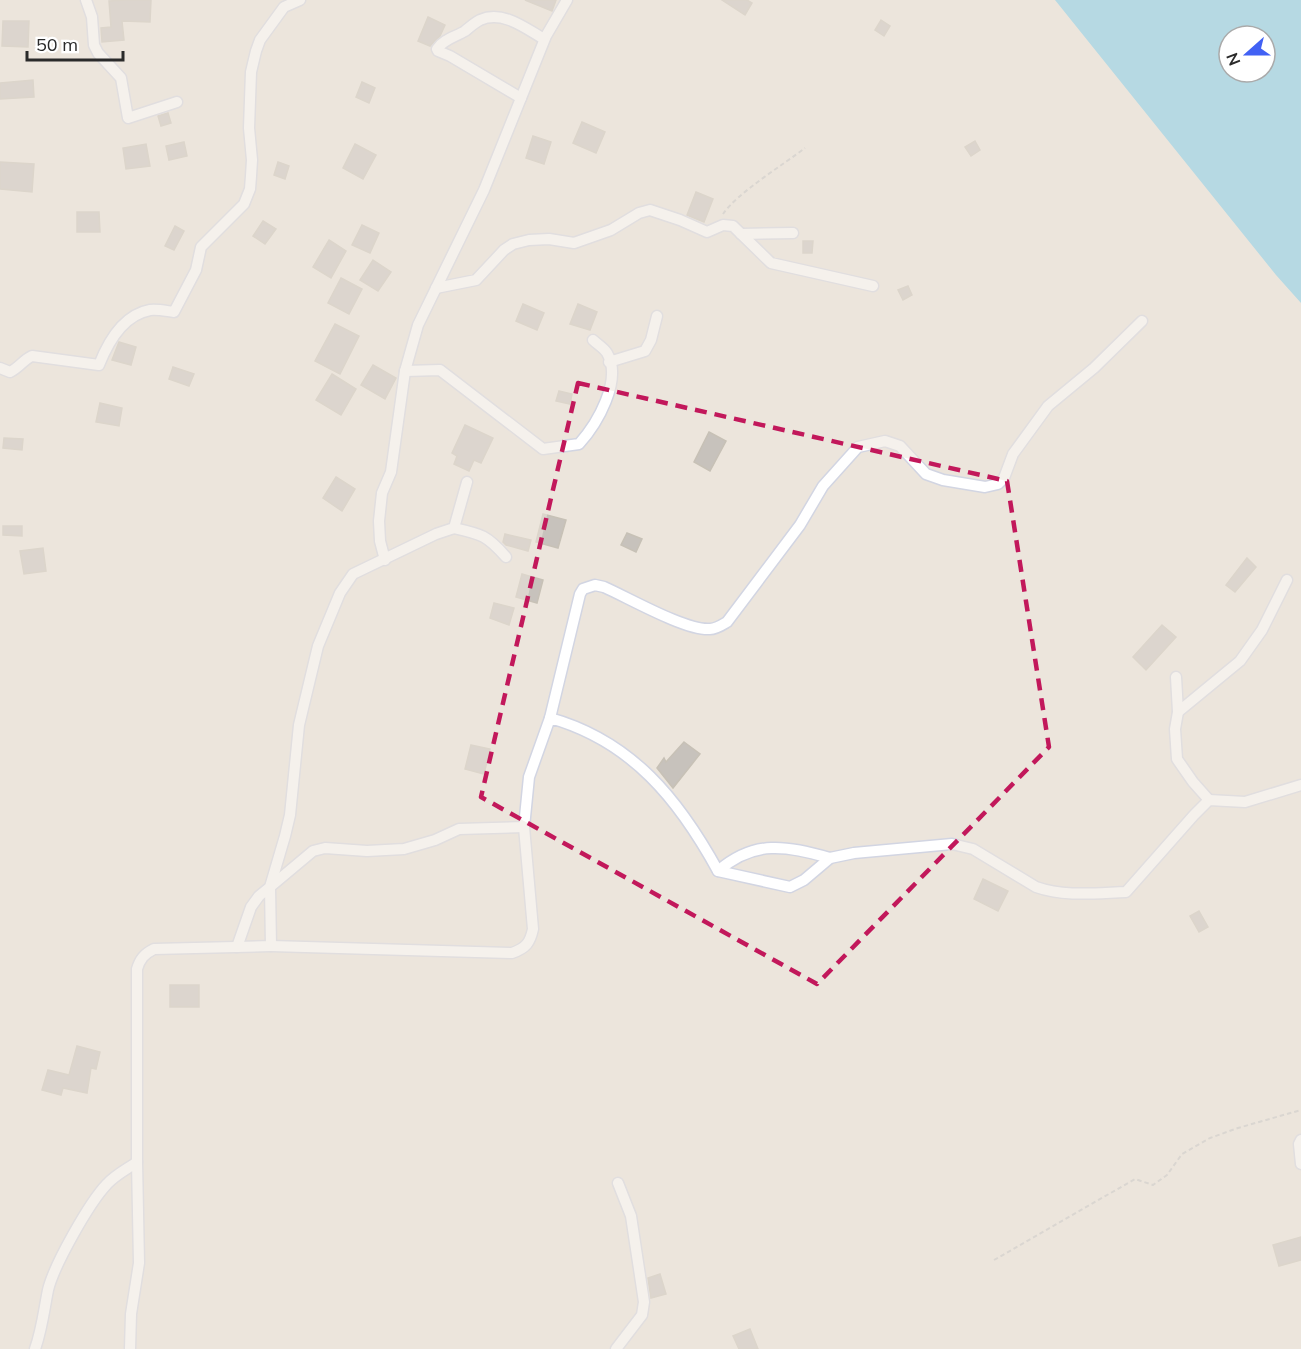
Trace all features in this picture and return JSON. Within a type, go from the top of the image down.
[{"type":"street","points":[[86,0],[92,17],[94,45],[98,53],[121,78],[128,118],[177,102]]},
{"type":"street","points":[[0,368],[10,372],[20,367],[25,359],[33,356],[99,365],[122,324],[137,314],[152,310],[174,312],[196,270],[201,247],[244,204],[252,160],[249,128],[251,72],[260,40],[282,4],[300,0]]},
{"type":"street","points":[[385,560],[380,531],[382,493],[391,472],[405,371],[418,326],[484,190],[544,39],[567,0]]},
{"type":"street","points":[[521,98],[438,49],[445,41],[490,16],[507,18],[544,39]]},
{"type":"street","points":[[436,288],[476,280],[504,250],[513,244],[549,239],[574,243],[611,230],[639,213],[650,210],[707,232],[723,225],[734,226],[771,263],[873,286]]},
{"type":"street","points":[[741,234],[794,233]]},
{"type":"street","points":[[609,362],[645,351],[651,340],[657,316]]},
{"type":"street","points":[[130,1349],[130,1314],[140,1263],[137,1162],[137,969],[145,954],[154,949],[271,946],[512,953],[523,949],[531,941],[533,929],[525,827],[529,777],[550,718],[583,589],[595,585],[604,587],[674,621],[710,629],[719,627],[727,622],[786,545],[823,486],[858,447],[885,441],[900,446],[926,474],[943,480],[985,487],[998,484],[1004,478],[1013,454],[1048,406],[1094,368],[1142,321]]},
{"type":"street","points":[[405,371],[440,370],[543,449],[579,444],[599,418],[612,373],[607,353],[593,340]]},
{"type":"street","points":[[454,528],[467,482]]},
{"type":"street","points":[[271,946],[270,887],[290,815],[299,725],[322,636],[340,593],[353,574],[436,534],[454,528],[492,540],[506,557]]},
{"type":"street","points":[[1178,712],[1240,661],[1262,630],[1287,580]]},
{"type":"street","points":[[1176,677],[1177,759],[1209,800],[1245,802],[1301,785]]},
{"type":"street","points":[[550,718],[571,724],[591,734],[637,763],[677,805],[698,835],[718,872],[790,887],[804,880],[830,858]]},
{"type":"street","points":[[718,872],[743,854],[754,851],[795,849],[830,858],[854,853],[952,844],[973,849],[1036,887],[1047,891],[1126,892],[1209,800]]},
{"type":"street","points":[[237,947],[251,908],[259,896],[313,851],[325,848],[404,849],[435,840],[459,829],[525,827]]},
{"type":"street","points":[[1301,1140],[1299,1144],[1301,1164]]},
{"type":"street","points":[[35,1349],[46,1311],[48,1290],[53,1273],[75,1232],[107,1184],[137,1162]]},
{"type":"street","points":[[616,1349],[642,1315],[644,1302],[631,1216],[618,1183]]},
{"type":"path","points":[[723,225],[721,216],[728,206],[805,148]]},
{"type":"path","points":[[994,1260],[1135,1179],[1153,1185],[1167,1175],[1182,1154],[1210,1138],[1301,1110]]},
{"type":"highlighted area","points":[[578,383],[1007,481],[1049,747],[817,984],[481,797]]},
{"type":"water","points":[[1055,0],[1301,0],[1301,303],[1276,275]]},
{"type":"building","points":[[151,0],[150,22],[122,21],[124,40],[102,42],[101,28],[111,27],[109,1]]},
{"type":"building","points":[[525,0],[556,0],[552,11]]},
{"type":"building","points":[[722,0],[747,0],[752,3],[745,15]]},
{"type":"building","points":[[428,17],[445,25],[440,36],[430,46],[418,41]]},
{"type":"building","points":[[881,20],[890,26],[884,36],[875,30]]},
{"type":"building","points":[[3,21],[29,21],[28,47],[2,46]]},
{"type":"building","points":[[33,80],[34,97],[0,99],[0,83]]},
{"type":"building","points":[[362,82],[375,88],[369,103],[356,97]]},
{"type":"building","points":[[168,113],[171,123],[161,126],[158,116]]},
{"type":"building","points":[[582,122],[605,132],[596,153],[573,143]]},
{"type":"building","points":[[533,136],[551,142],[544,164],[526,158]]},
{"type":"building","points":[[975,141],[980,150],[971,156],[965,147]]},
{"type":"building","points":[[184,142],[187,156],[169,160],[166,146]]},
{"type":"building","points":[[146,144],[150,166],[126,169],[123,148]]},
{"type":"building","points":[[355,144],[376,155],[363,179],[343,168]]},
{"type":"building","points":[[0,162],[34,164],[32,192],[0,189]]},
{"type":"building","points":[[278,162],[289,166],[285,179],[274,175]]},
{"type":"building","points":[[696,192],[713,199],[704,222],[687,215]]},
{"type":"building","points":[[77,212],[99,212],[100,232],[77,232]]},
{"type":"building","points":[[263,221],[276,229],[265,244],[253,236]]},
{"type":"building","points":[[362,225],[379,233],[370,253],[352,245]]},
{"type":"building","points":[[175,226],[184,231],[174,250],[165,246]]},
{"type":"building","points":[[329,240],[346,251],[331,278],[313,267]]},
{"type":"building","points":[[803,241],[813,241],[812,253],[803,253]]},
{"type":"building","points":[[373,260],[391,272],[378,291],[360,280]]},
{"type":"building","points":[[341,278],[362,289],[349,314],[328,303]]},
{"type":"building","points":[[908,286],[912,295],[903,300],[898,290]]},
{"type":"building","points":[[523,304],[544,313],[537,330],[516,321]]},
{"type":"building","points":[[578,304],[597,312],[590,330],[570,324]]},
{"type":"building","points":[[335,324],[359,336],[340,374],[315,361]]},
{"type":"building","points":[[119,342],[136,347],[131,365],[112,360]]},
{"type":"building","points":[[373,365],[396,378],[385,399],[361,385]]},
{"type":"building","points":[[173,367],[194,374],[189,386],[169,379]]},
{"type":"building","points":[[332,374],[356,389],[341,415],[316,400]]},
{"type":"building","points":[[559,391],[572,394],[570,404],[556,401]]},
{"type":"building","points":[[100,403],[122,408],[119,426],[96,422]]},
{"type":"building","points":[[465,425],[493,438],[481,463],[474,460],[469,471],[454,464],[457,456],[452,453]]},
{"type":"building","points":[[709,432],[726,441],[710,471],[694,462]]},
{"type":"building","points":[[4,438],[23,439],[22,450],[3,448]]},
{"type":"building","points":[[336,477],[355,489],[342,511],[323,498]]},
{"type":"building","points":[[543,514],[566,520],[558,548],[536,542]]},
{"type":"building","points":[[3,526],[22,526],[22,536],[3,535]]},
{"type":"building","points":[[627,533],[642,539],[636,552],[621,545]]},
{"type":"building","points":[[505,534],[531,540],[528,551],[506,545],[503,542]]},
{"type":"building","points":[[43,548],[46,571],[24,574],[20,551]]},
{"type":"building","points":[[1247,558],[1256,567],[1235,592],[1226,585]]},
{"type":"building","points":[[522,574],[543,580],[537,603],[516,597]]},
{"type":"building","points":[[494,603],[514,608],[509,625],[490,618]]},
{"type":"building","points":[[1162,625],[1176,637],[1146,670],[1133,657]]},
{"type":"building","points":[[684,742],[700,754],[673,788],[657,768],[664,758],[666,762]]},
{"type":"building","points":[[471,745],[490,749],[484,774],[465,769]]},
{"type":"building","points":[[983,879],[1008,891],[998,911],[974,899]]},
{"type":"building","points":[[1199,911],[1208,927],[1199,932],[1190,916]]},
{"type":"building","points":[[170,985],[199,985],[199,1007],[170,1007]]},
{"type":"building","points":[[77,1046],[100,1052],[96,1069],[91,1068],[87,1093],[63,1088],[61,1095],[42,1090],[48,1070],[69,1075]]},
{"type":"building","points":[[1301,1237],[1301,1260],[1279,1266],[1273,1245]]},
{"type":"building","points":[[660,1274],[666,1294],[651,1298],[648,1278]]},
{"type":"building","points":[[750,1329],[758,1349],[739,1349],[733,1336]]}]
